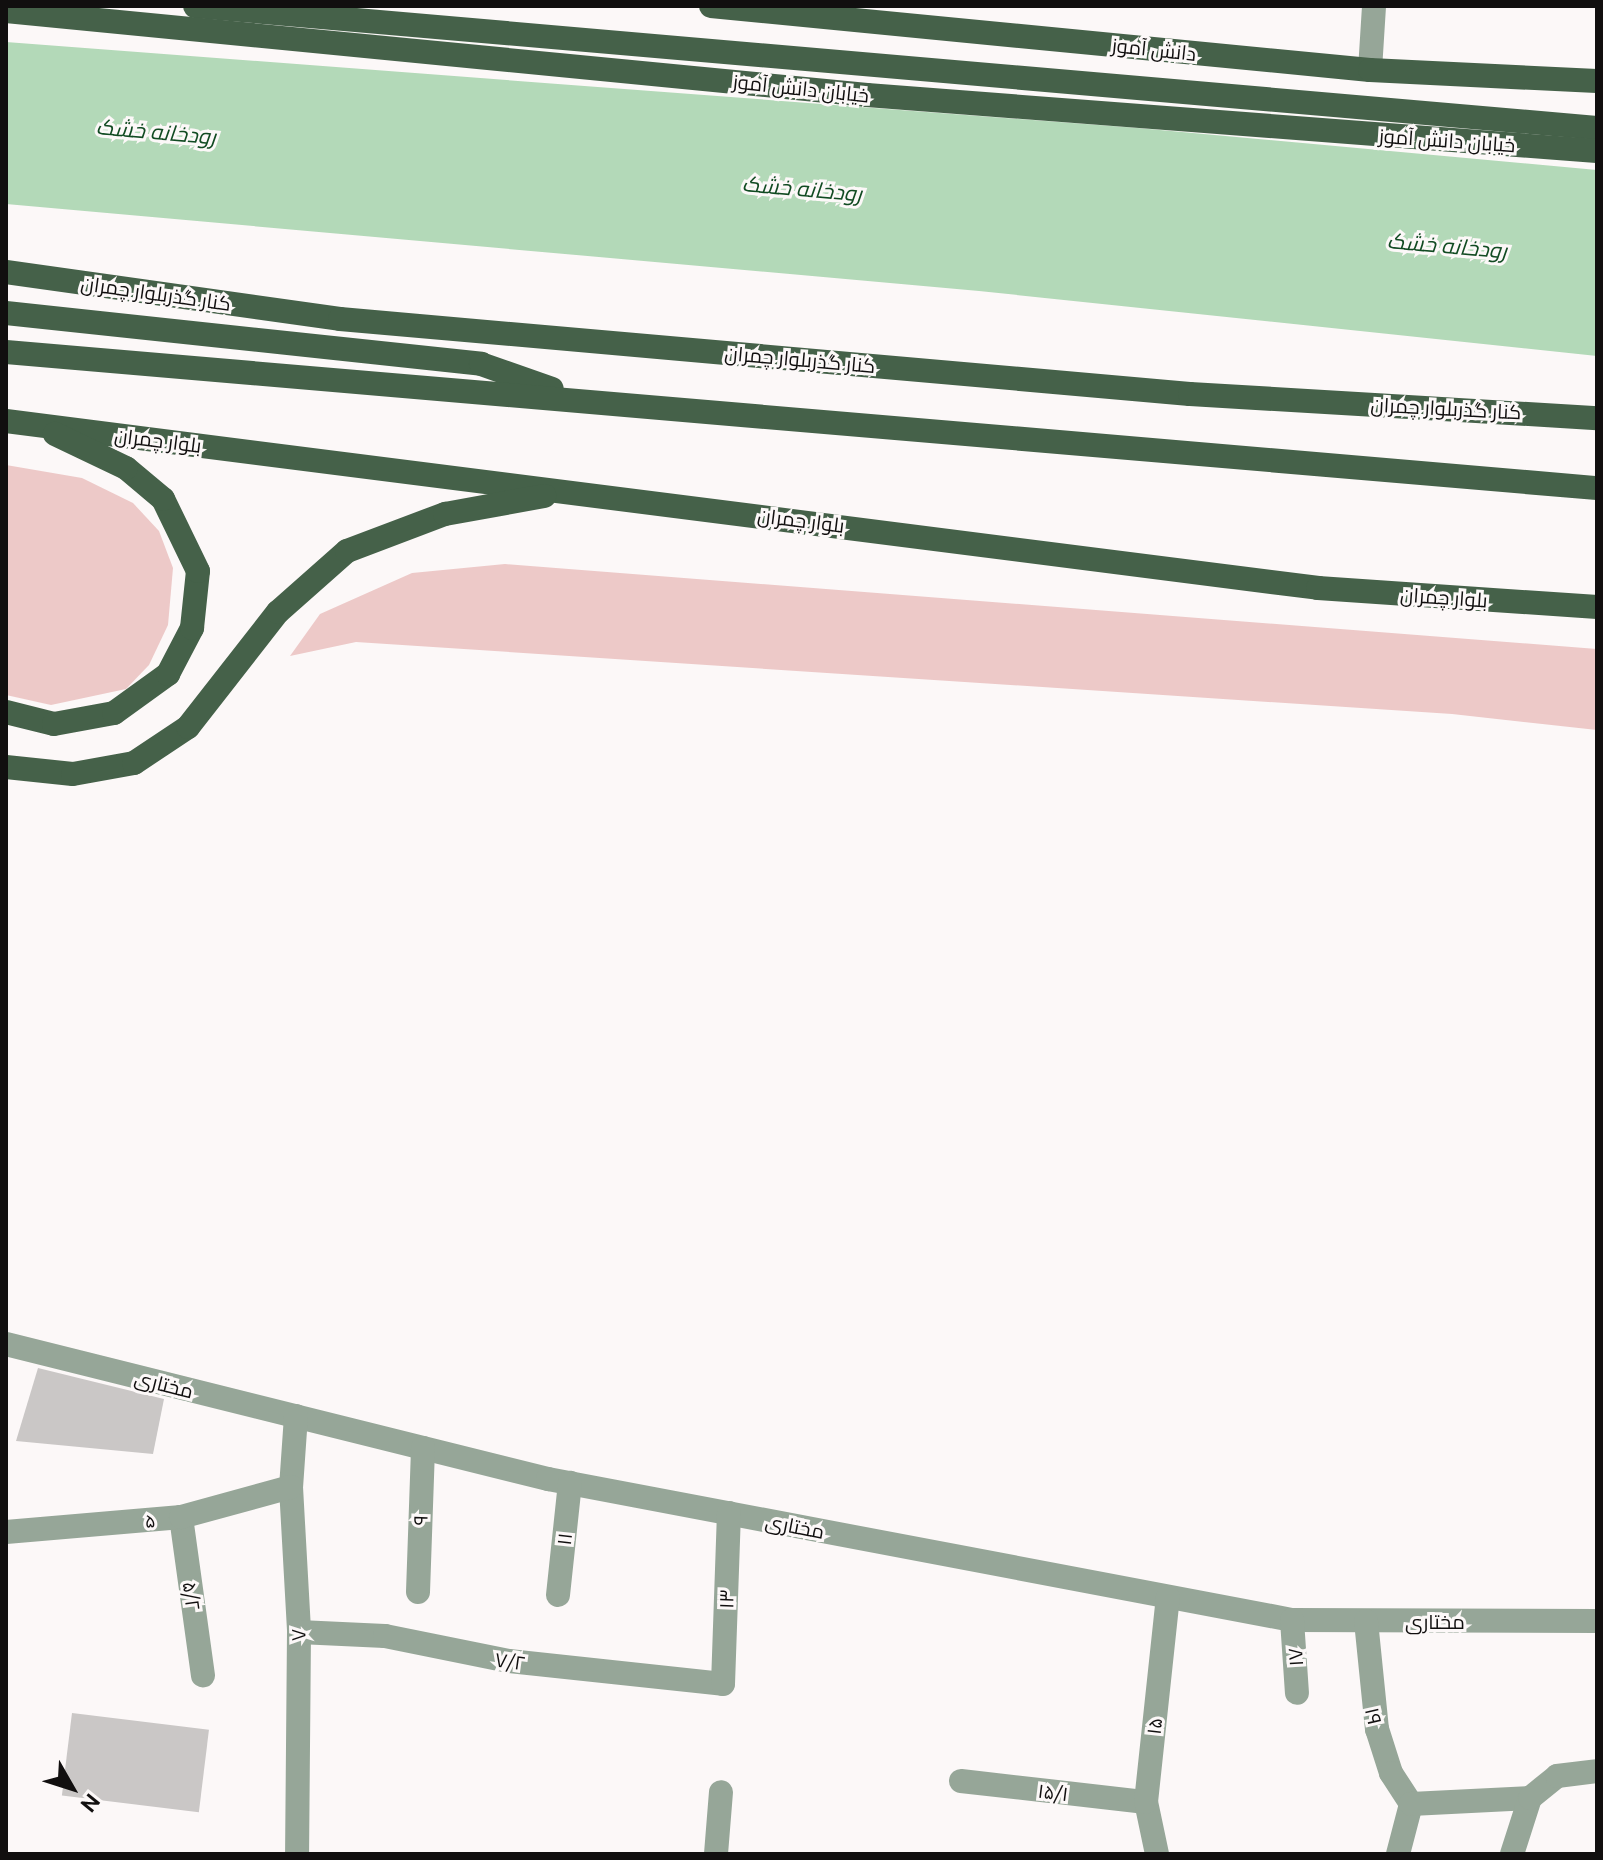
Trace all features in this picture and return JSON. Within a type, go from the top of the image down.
[{"type":"main road","name":"خیابان دانش آموز","points":[[195,6],[1597,128]]},
{"type":"main road","name":"دانش آموز","points":[[711,6],[1370,70],[1597,81]]},
{"type":"main road","name":"خیابان دانش آموز","points":[[6,11],[883,96],[1597,151]]},
{"type":"main road","name":"کنار گذربلوار چمران","points":[[6,272],[340,319],[1190,394],[1597,418]]},
{"type":"main road","points":[[6,313],[481,364],[585,401]]},
{"type":"main road","points":[[6,352],[1597,488]]},
{"type":"main road","name":"بلوار چمران","points":[[6,421],[581,491],[1318,588],[1597,607]]},
{"type":"main road","points":[[6,712],[28,721],[86,722],[143,696],[168,674],[192,628],[196,595],[198,571],[163,499],[126,468],[38,426]]},
{"type":"main road","points":[[6,767],[73,774],[134,763],[188,727],[278,612],[347,551],[445,514],[581,491]]},
{"type":"street","points":[[1370,70],[1374,6]]},
{"type":"street","name":"مختاری","points":[[6,1344],[570,1483],[1292,1620],[1597,1621]]},
{"type":"street","name":"۷","points":[[296,1416],[291,1487],[299,1632],[297,1854]]},
{"type":"street","name":"۹","points":[[418,1592],[423,1448]]},
{"type":"street","name":"۱۱","points":[[558,1595],[570,1483]]},
{"type":"street","name":"۵","points":[[6,1532],[181,1517],[291,1487]]},
{"type":"street","name":"۱۳","points":[[723,1684],[729,1513]]},
{"type":"street","name":"۵/۲","points":[[181,1517],[203,1675]]},
{"type":"street","name":"۱۵","points":[[1157,1854],[1146,1802],[1168,1597]]},
{"type":"street","name":"۱۷","points":[[1292,1620],[1297,1693]]},
{"type":"street","name":"۱۹","points":[[1366,1621],[1377,1729],[1391,1773],[1411,1804]]},
{"type":"street","name":"۷/۲","points":[[299,1632],[385,1636],[509,1661],[723,1684]]},
{"type":"street","points":[[1512,1854],[1530,1798],[1557,1776],[1597,1771]]},
{"type":"street","name":"۱۵/۱","points":[[961,1781],[1146,1802]]},
{"type":"street","points":[[716,1854],[721,1792]]},
{"type":"street","points":[[1398,1854],[1411,1804],[1530,1798]]},
{"type":"shaded area","points":[[6,465],[82,478],[133,503],[159,531],[173,568],[168,625],[149,665],[126,689],[51,705],[6,695]]},
{"type":"shaded area","points":[[505,564],[1597,649],[1597,730],[1452,714],[356,642],[290,656],[320,614],[412,573]]},
{"type":"water","name":"رودخانه خشک","points":[[6,42],[1138,128],[1597,170],[1597,356],[979,291],[6,204]]},
{"type":"building","points":[[38,1368],[164,1399],[153,1454],[16,1441]]},
{"type":"building","points":[[72,1713],[209,1730],[199,1812],[62,1795]]}]
